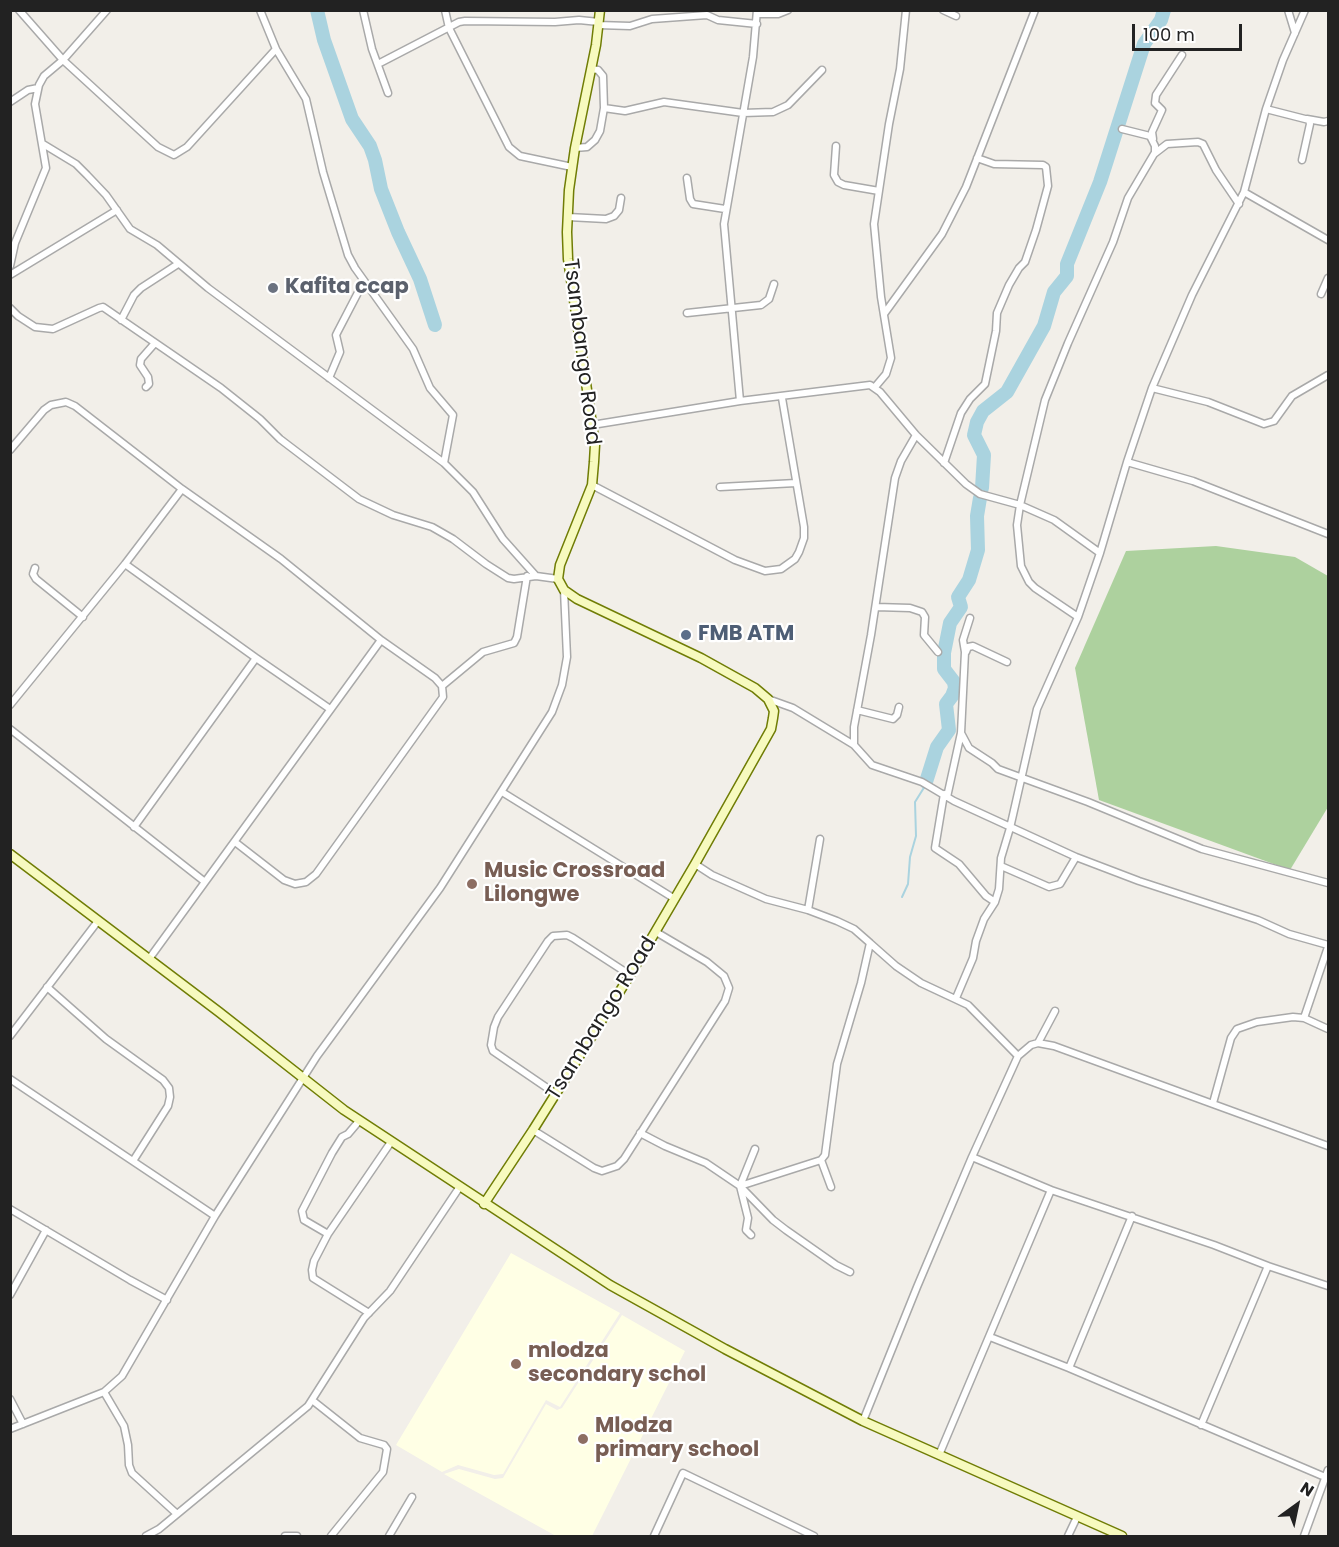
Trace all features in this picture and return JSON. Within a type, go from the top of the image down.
[{"type":"street","points":[[19,10],[63,60],[158,147],[174,155],[187,147],[276,49]]},
{"type":"street","points":[[10,266],[15,243],[45,175],[46,162],[36,110],[38,88],[44,76],[63,60],[107,10]]},
{"type":"street","points":[[260,10],[276,49],[306,99],[323,172],[348,255],[413,349],[430,388],[451,411],[453,419],[444,463]]},
{"type":"street","points":[[363,10],[388,93]]},
{"type":"street","points":[[445,10],[449,28],[509,147],[520,156],[572,167]]},
{"type":"street","name":"Tsambango Road","points":[[558,579],[560,565],[592,485],[595,445],[568,259],[568,217],[572,167],[600,10]]},
{"type":"street","points":[[740,401],[724,237],[725,209],[753,57],[757,12],[777,14],[788,10]]},
{"type":"street","points":[[875,387],[886,374],[891,358],[874,242],[874,224],[889,123],[900,69],[906,10]]},
{"type":"street","points":[[944,10],[956,16]]},
{"type":"street","points":[[884,315],[942,234],[966,187],[1035,10]]},
{"type":"street","points":[[1288,10],[1295,33]]},
{"type":"street","points":[[956,998],[973,958],[984,919],[995,902],[999,889],[1001,866],[1037,709],[1078,617],[1100,554],[1126,462],[1152,388],[1192,296],[1245,192],[1266,109],[1283,60],[1305,10]]},
{"type":"street","points":[[378,64],[465,21],[579,20],[630,26],[664,17],[709,13],[718,20],[757,24]]},
{"type":"street","points":[[1154,154],[1152,132],[1162,110],[1155,104],[1156,94],[1182,55]]},
{"type":"street","points":[[575,148],[587,147],[600,131],[604,108],[603,76],[598,70],[591,69]]},
{"type":"street","points":[[604,108],[625,111],[669,102],[743,113],[780,110],[788,105],[822,70]]},
{"type":"street","points":[[10,102],[28,90],[38,88]]},
{"type":"street","points":[[1266,109],[1307,119],[1329,121]]},
{"type":"street","points":[[1302,160],[1310,124],[1307,119]]},
{"type":"street","points":[[1122,129],[1146,134],[1153,139]]},
{"type":"street","points":[[1078,617],[1045,597],[1024,573],[1017,525],[1046,400],[1068,343],[1113,242],[1128,198],[1154,154],[1167,144],[1197,142],[1203,144],[1218,174],[1239,204]]},
{"type":"street","points":[[43,144],[76,164],[117,210],[130,229],[157,245],[178,264],[444,463],[473,492],[503,539],[536,576]]},
{"type":"street","points":[[837,146],[834,174],[838,182],[879,191]]},
{"type":"street","points":[[944,463],[961,413],[970,399],[985,384],[996,331],[997,313],[1009,285],[1025,262],[1048,186],[1046,167],[1043,165],[994,164],[977,158]]},
{"type":"street","points":[[687,178],[693,204],[725,209]]},
{"type":"street","points":[[1245,192],[1329,240]]},
{"type":"street","points":[[568,217],[606,219],[614,216],[619,210],[621,198]]},
{"type":"street","points":[[10,274],[117,210]]},
{"type":"street","points":[[121,320],[134,295],[141,288],[178,264]]},
{"type":"street","points":[[1321,294],[1329,278]]},
{"type":"street","points":[[329,378],[340,352],[336,335],[364,281]]},
{"type":"street","points":[[687,313],[765,303],[771,296],[774,284]]},
{"type":"street","points":[[10,308],[25,322],[44,329],[53,329],[62,327],[101,307],[221,388],[260,419],[280,439],[359,499],[393,515],[432,527],[508,578],[536,576],[558,579],[564,590],[577,599],[711,664],[755,688],[768,699],[793,708],[854,745],[872,765],[922,782],[1010,828],[1139,881],[1329,946],[1304,1018]]},
{"type":"street","points":[[146,387],[149,384],[148,377],[140,365],[141,359],[155,343]]},
{"type":"street","points":[[1152,388],[1208,402],[1264,424],[1274,421],[1292,396],[1329,375]]},
{"type":"street","points":[[592,425],[740,401],[782,398],[864,385],[875,387],[916,435],[966,484],[981,494],[1020,505],[1054,520],[1100,554]]},
{"type":"street","points":[[592,485],[735,560],[765,571],[788,566],[795,559],[802,545],[804,527],[782,398]]},
{"type":"street","points":[[10,450],[44,410],[51,405],[66,402],[82,410],[182,489],[281,559],[381,640],[435,678],[442,686],[443,696],[316,874],[306,882],[295,884],[284,880],[235,842]]},
{"type":"street","points":[[854,745],[857,710],[876,607],[895,478],[901,461],[916,435]]},
{"type":"street","points":[[1126,462],[1193,481],[1329,534]]},
{"type":"street","points":[[720,487],[796,483]]},
{"type":"street","points":[[10,705],[125,564],[182,489]]},
{"type":"street","points":[[125,564],[330,709]]},
{"type":"street","points":[[35,568],[33,574],[36,579],[83,616]]},
{"type":"street","points":[[442,686],[483,652],[514,643],[527,576]]},
{"type":"street","points":[[10,1429],[104,1392],[122,1376],[215,1216],[317,1056],[440,888],[552,712],[562,685],[567,657],[564,590]]},
{"type":"street","points":[[876,607],[920,610],[925,617],[924,635],[938,652]]},
{"type":"street","points":[[970,618],[963,640],[965,652],[961,733],[934,848],[959,864],[986,896],[995,902]]},
{"type":"street","points":[[149,959],[381,640]]},
{"type":"street","points":[[965,652],[968,647],[973,646],[1007,662]]},
{"type":"street","points":[[135,827],[256,658]]},
{"type":"street","name":"Tsambango Road","points":[[484,1204],[556,1094],[656,932],[771,729],[774,711],[768,699]]},
{"type":"street","points":[[857,710],[893,719],[899,707]]},
{"type":"street","points":[[10,729],[205,882]]},
{"type":"street","points":[[961,733],[972,750],[993,763],[998,769],[1088,802],[1202,849],[1329,883]]},
{"type":"street","points":[[502,792],[675,899]]},
{"type":"street","points":[[808,910],[820,839]]},
{"type":"street","points":[[10,854],[359,1121],[459,1188],[652,1309],[863,1421],[1122,1536]]},
{"type":"street","points":[[1001,866],[1049,887],[1060,884],[1076,857]]},
{"type":"street","points":[[695,864],[712,875],[766,899],[808,910],[854,929],[896,966],[921,983],[968,1005],[1018,1056]]},
{"type":"street","points":[[10,1036],[98,921]]},
{"type":"street","points":[[533,1130],[594,1168],[602,1171],[617,1166],[624,1159],[725,1001],[729,988],[724,976],[715,968],[656,932]]},
{"type":"street","points":[[556,1094],[493,1051],[491,1045],[498,1017],[553,936],[567,935],[573,938],[630,975]]},
{"type":"street","points":[[740,1186],[821,1160],[826,1150],[837,1064],[861,983],[870,943]]},
{"type":"street","points":[[47,987],[106,1039],[163,1080],[169,1088],[168,1106],[132,1161]]},
{"type":"street","points":[[1038,1043],[1055,1011]]},
{"type":"street","points":[[1213,1103],[1233,1033],[1238,1029],[1257,1022],[1293,1017],[1304,1018],[1329,1029]]},
{"type":"street","points":[[863,1421],[916,1287],[972,1157],[1018,1056],[1023,1050],[1038,1043],[1054,1046],[1329,1146]]},
{"type":"street","points":[[10,1079],[215,1216]]},
{"type":"street","points":[[328,1234],[303,1220],[302,1211],[342,1137],[348,1134],[359,1121]]},
{"type":"street","points":[[640,1133],[665,1146],[695,1157],[740,1186],[773,1220],[836,1265],[850,1272]]},
{"type":"street","points":[[369,1313],[313,1278],[314,1261],[328,1234],[391,1142]]},
{"type":"street","points":[[751,1235],[746,1230],[748,1218],[740,1186],[755,1149]]},
{"type":"street","points":[[972,1157],[1051,1190],[1132,1216],[1329,1286]]},
{"type":"street","points":[[821,1160],[831,1187]]},
{"type":"street","points":[[146,1536],[159,1529],[288,1424],[312,1400],[369,1313],[390,1291],[459,1188]]},
{"type":"street","points":[[939,1455],[1051,1190]]},
{"type":"street","points":[[10,1209],[167,1300]]},
{"type":"street","points":[[1069,1368],[1132,1216]]},
{"type":"street","points":[[10,1295],[46,1230]]},
{"type":"street","points":[[1201,1425],[1268,1266]]},
{"type":"street","points":[[990,1337],[1201,1425],[1327,1474],[1304,1536]]},
{"type":"street","points":[[104,1392],[124,1426],[132,1473],[177,1514]]},
{"type":"street","points":[[10,1399],[23,1424]]},
{"type":"street","points":[[312,1400],[360,1438],[387,1449],[383,1472],[331,1536]]},
{"type":"street","points":[[654,1536],[684,1473],[800,1534],[814,1536]]},
{"type":"street","points":[[389,1536],[412,1497]]},
{"type":"street","points":[[1068,1536],[1077,1517]]},
{"type":"street","points":[[285,1536],[297,1536]]},
{"type":"shaded area","name":"mlodza secondary schol","points":[[511,1253],[620,1313],[560,1407],[546,1400],[503,1474],[494,1475],[458,1465],[442,1472],[396,1445]]},
{"type":"shaded area","name":"Mlodza primary school","points":[[622,1315],[685,1351],[592,1536],[556,1536],[444,1474],[459,1469],[495,1479],[503,1478],[546,1404],[557,1410],[562,1408]]},
{"type":"green space","points":[[1216,546],[1295,557],[1328,576],[1328,807],[1290,870],[1099,800],[1075,668],[1126,551]]},
{"type":"waterway","points":[[317,10],[324,40],[352,119],[370,146],[381,189],[420,279],[435,325]]},
{"type":"waterway","points":[[982,488],[984,455],[974,435],[977,422],[983,411],[1007,392],[1044,326],[1054,292],[1067,276],[1067,264],[1100,182],[1144,44],[1161,20],[1164,10]]},
{"type":"waterway","points":[[926,782],[937,747],[949,730],[946,704],[955,688],[954,682],[944,669],[944,653],[950,623],[961,607],[958,597],[969,580],[978,550],[977,516],[980,498]]},
{"type":"waterway","points":[[902,897],[908,884],[910,857],[916,836],[915,802],[925,786]]},
{"type":"place","name":"Kafita ccap","points":[[273,288]]},
{"type":"place","name":"FMB ATM","points":[[686,635]]},
{"type":"place","name":"Music Crossroad Lilongwe","points":[[472,884]]},
{"type":"place","name":"mlodza secondary schol","points":[[516,1364]]},
{"type":"place","name":"Mlodza primary school","points":[[583,1439]]}]
